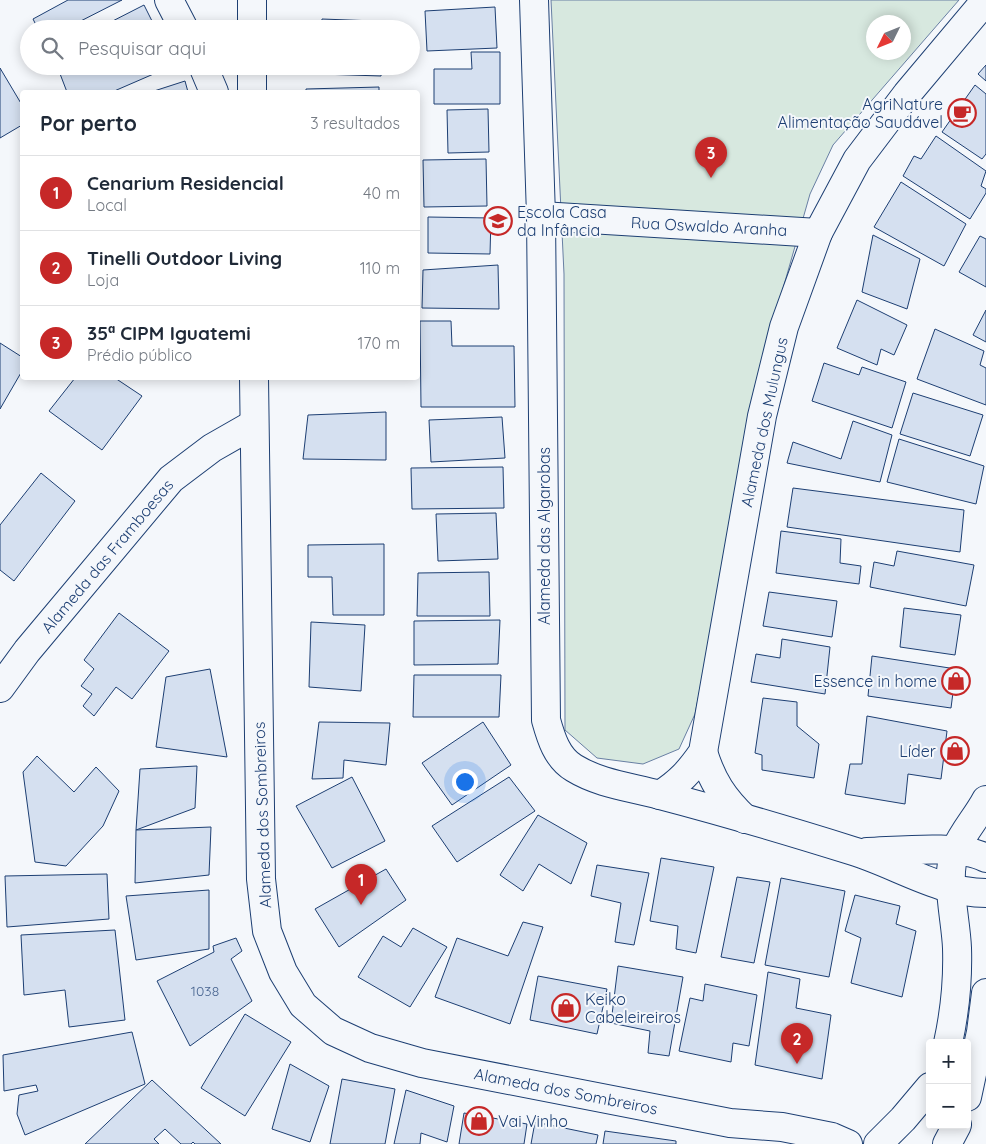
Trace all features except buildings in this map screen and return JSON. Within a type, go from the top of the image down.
[{"type":"street","points":[[169,0],[179,20]]},
{"type":"street","points":[[252,0],[252,20]]},
{"type":"street","name":"Alameda das Algarobas","points":[[534,0],[542,216],[546,720],[554,745],[571,767],[591,778],[660,795],[856,852],[951,889],[972,893],[986,893]]},
{"type":"street","name":"Alameda dos Mulungus","points":[[660,795],[677,784],[692,769],[703,752],[762,416],[784,327],[818,232],[857,160],[906,94],[986,0]]},
{"type":"street","points":[[207,75],[213,90]]},
{"type":"street","points":[[252,75],[252,90]]},
{"type":"street","name":"Rua Oswaldo Aranha","points":[[542,216],[818,232]]},
{"type":"street","name":"Alameda dos Sombreiros","points":[[254,380],[262,879],[267,930],[282,972],[303,1005],[333,1032],[370,1048],[405,1058],[730,1123],[782,1127],[832,1137],[848,1144]]},
{"type":"street","name":"Alameda das Framboesas","points":[[0,688],[27,650],[171,479],[212,448],[254,424]]},
{"type":"street","name":"Alameda dos Mulungus","points":[[703,752],[709,771],[719,790],[731,806],[747,820]]},
{"type":"street","points":[[949,1039],[957,989],[957,947],[951,889],[952,871],[956,850],[986,800]]},
{"type":"street","name":"Alameda das Algarobas","points":[[856,852],[956,850],[986,858]]},
{"type":"street","points":[[970,1084],[981,1032],[986,993]]},
{"type":"street","points":[[878,1144],[903,1119],[926,1092]]},
{"type":"street","name":"Alameda dos Sombreiros","points":[[730,1123],[757,1144]]},
{"type":"street","points":[[947,1144],[955,1129]]},
{"type":"shaded area","points":[[551,0],[959,0],[911,55],[911,15],[866,15],[866,60],[907,60],[833,145],[810,194],[778,306],[695,714],[679,749],[643,764],[597,758],[565,730],[564,274]]},
{"type":"place","name":"AgriNature Alimentação Saudável","points":[[962,113]]},
{"type":"place","name":"35ª CIPM Iguatemi","points":[[711,178]]},
{"type":"place","name":"Escola Casa da Infância","points":[[498,221]]},
{"type":"place","name":"Essence in home","points":[[956,681]]},
{"type":"place","name":"Líder","points":[[955,751]]},
{"type":"place","name":"Cenarium Residencial","points":[[361,905]]},
{"type":"place","name":"Keiko Cabeleireiros","points":[[566,1008]]},
{"type":"place","name":"Tinelli Outdoor Living","points":[[797,1064]]},
{"type":"place","name":"Vai Vinho","points":[[479,1121]]}]
